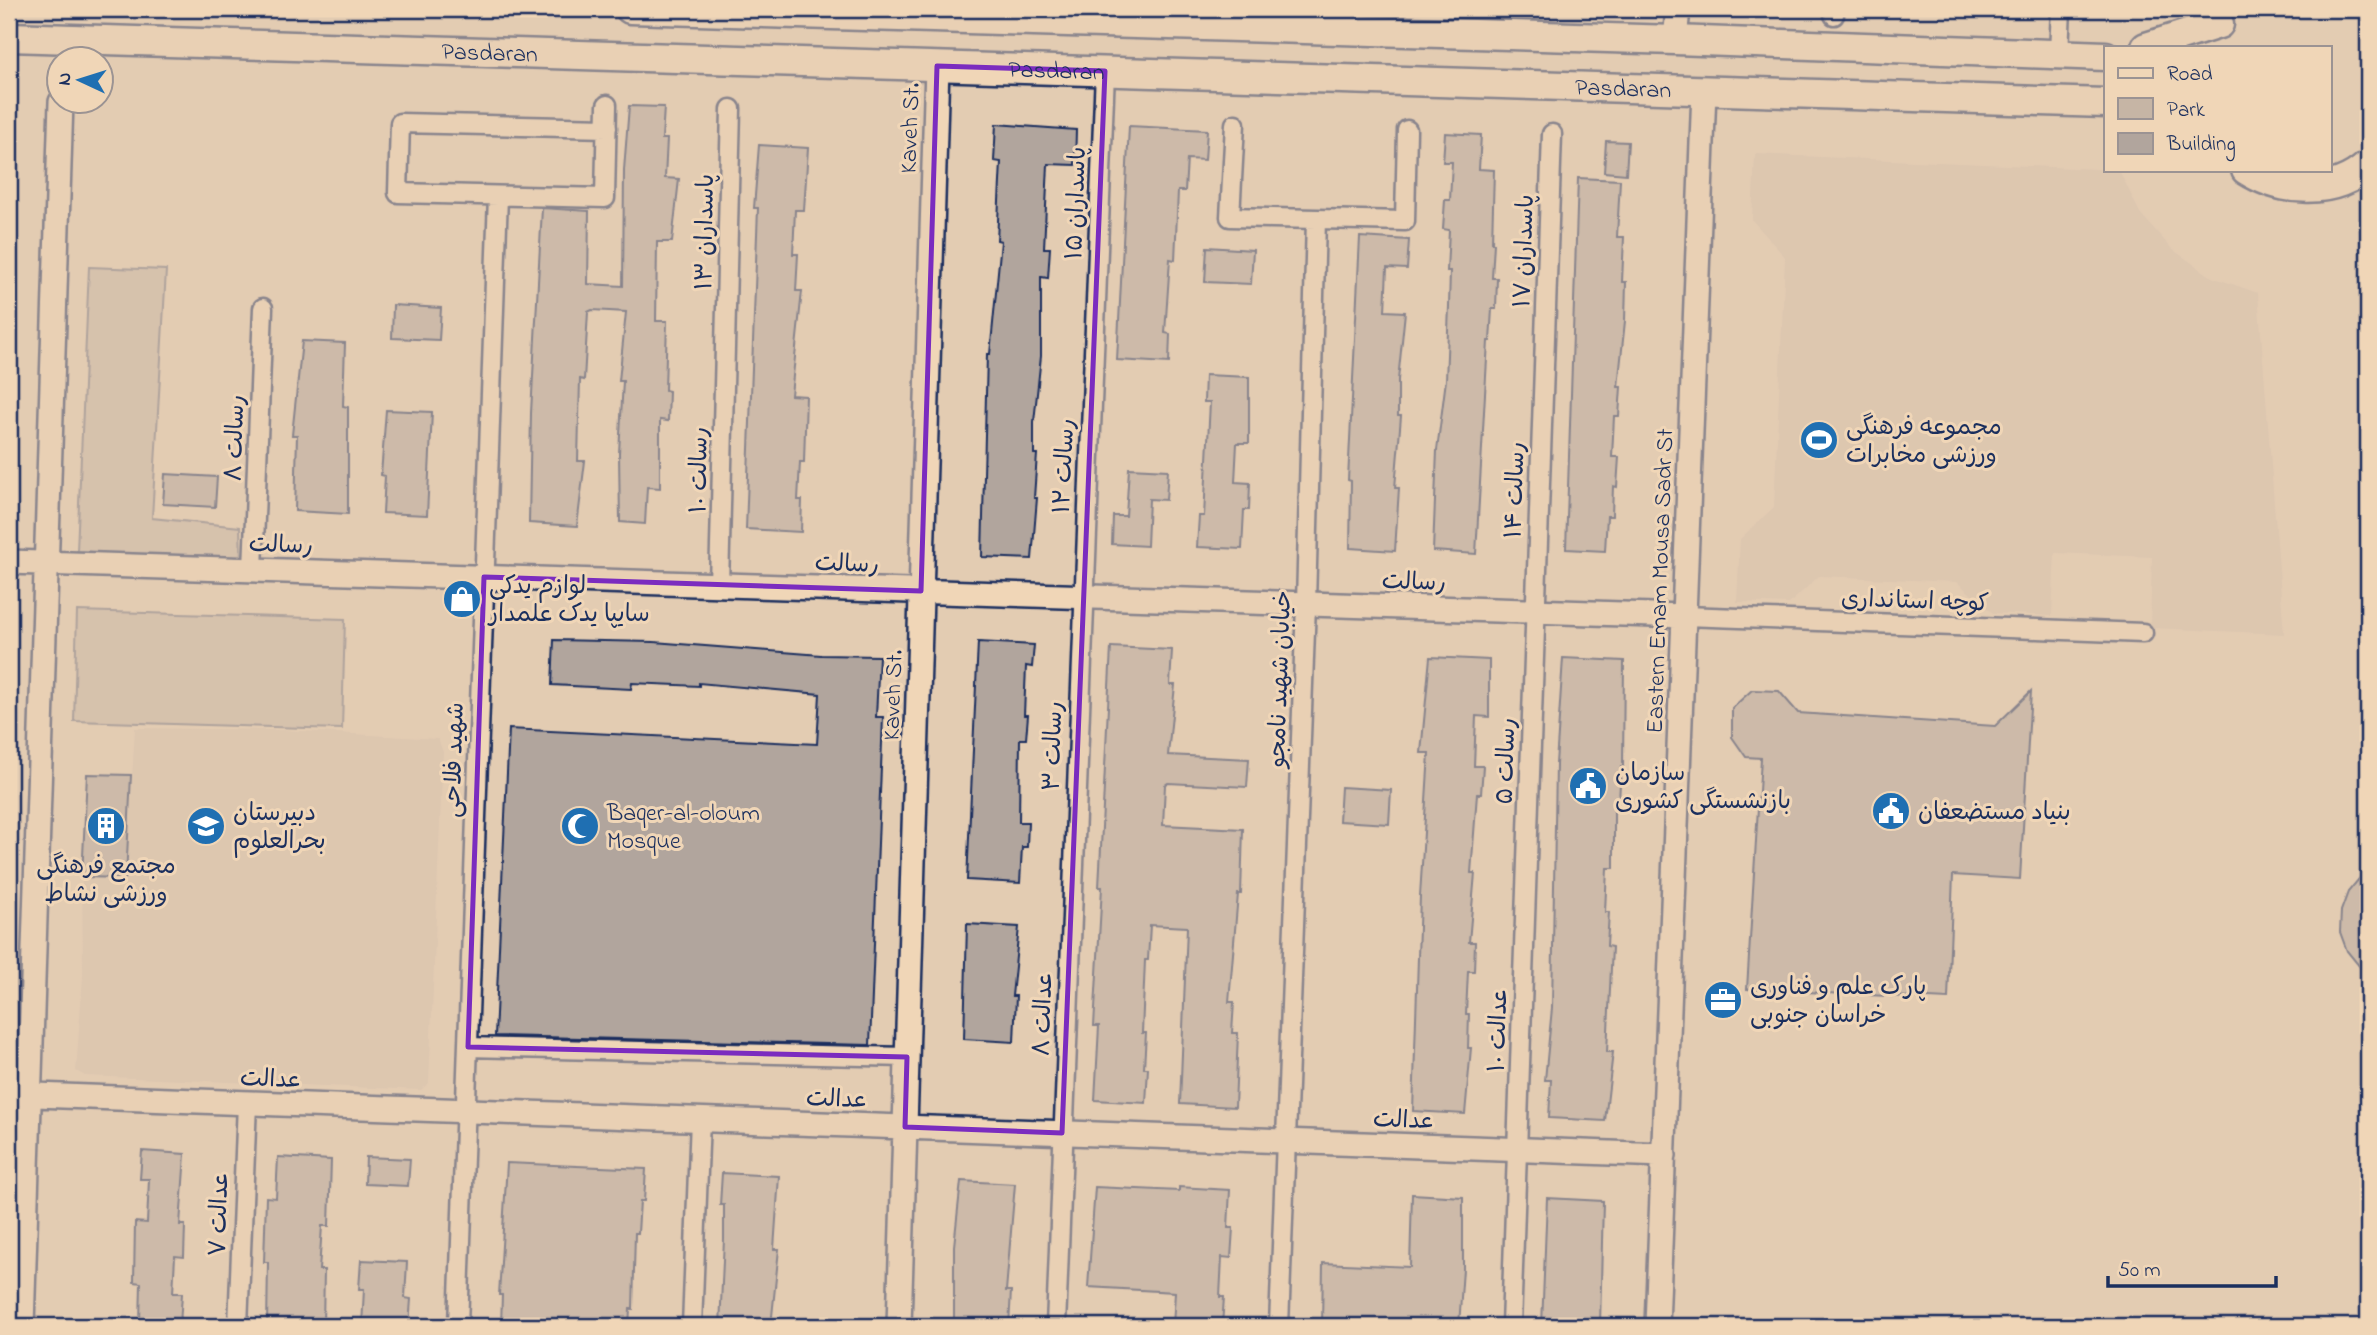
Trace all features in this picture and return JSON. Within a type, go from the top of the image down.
[{"type":"main road","name":"Pasdaran","points":[[630,9],[1094,16],[2104,56]]},
{"type":"main road","points":[[2150,46],[2220,27]]},
{"type":"main road","name":"Pasdaran","points":[[9,37],[50,46]]},
{"type":"main road","name":"Pasdaran","points":[[116,50],[937,66],[2104,103]]},
{"type":"main road","points":[[2249,172],[2260,179],[2286,187],[2313,188],[2340,181],[2367,167]]},
{"type":"street","points":[[1675,40],[1678,9]]},
{"type":"street","points":[[2059,52],[2061,9]]},
{"type":"street","name":"Kaveh St.","points":[[899,1326],[937,66]]},
{"type":"street","name":"پاسداران ۱۵","points":[[1093,337],[1105,71]]},
{"type":"street","name":"Eastern Emam Mousa Sadr St","points":[[1657,1326],[1704,90]]},
{"type":"street","points":[[607,105],[607,128],[606,198],[398,193],[400,124],[607,128]]},
{"type":"street","name":"پاسداران ۱۳","points":[[725,356],[731,109]]},
{"type":"street","points":[[22,1326],[19,1095],[46,563],[61,116]]},
{"type":"street","points":[[1234,124],[1230,217],[1405,221],[1407,130]]},
{"type":"street","name":"پاسداران ۱۷","points":[[1543,369],[1552,134]]},
{"type":"street","name":"شهید فلاحی","points":[[457,1326],[498,196]]},
{"type":"street","name":"خیابان شهید نامجو","points":[[1279,1326],[1306,604],[1316,219]]},
{"type":"street","name":"رسالت ۸","points":[[253,570],[263,308]]},
{"type":"street","name":"رسالت ۱۲","points":[[1082,597],[1093,337]]},
{"type":"street","name":"رسالت ۱۰","points":[[719,585],[725,356]]},
{"type":"street","name":"رسالت ۱۴","points":[[1534,612],[1543,369]]},
{"type":"street","name":"رسالت","points":[[9,562],[1684,616]]},
{"type":"street","name":"رسالت ۳","points":[[1071,898],[1082,597]]},
{"type":"street","name":"رسالت ۵","points":[[1526,912],[1534,612]]},
{"type":"street","name":"کوچه استانداری","points":[[1684,616],[2143,633]]},
{"type":"street","name":"عدالت ۸","points":[[1056,1326],[1071,898]]},
{"type":"street","name":"عدالت ۱۰","points":[[1511,1326],[1526,912]]},
{"type":"street","points":[[468,1047],[907,1057]]},
{"type":"street","name":"عدالت","points":[[19,1095],[1664,1154]]},
{"type":"street","name":"عدالت ۷","points":[[238,1326],[247,1103]]},
{"type":"street","points":[[692,1326],[700,1119]]},
{"type":"highlighted area","points":[[937,66],[1105,71],[1062,1133],[905,1127],[907,1057],[468,1047],[484,577],[921,591]]},
{"type":"shaded area","points":[[1755,154],[2120,172],[2140,213],[2172,249],[2212,277],[2258,293],[2284,634],[2150,628],[2152,557],[2055,553],[2052,616],[1993,613],[1957,582],[1819,576],[1789,604],[1737,602],[1740,539],[1774,507],[1785,257],[1752,220]]},
{"type":"shaded area","points":[[135,728],[285,730],[438,739],[443,752],[429,1083],[421,1090],[85,1076],[76,1071],[83,976],[82,877],[126,878]]},
{"type":"green space","points":[[89,267],[166,270],[152,518],[240,527],[241,562],[77,551]]},
{"type":"green space","points":[[77,611],[345,619],[342,729],[74,721]]},
{"type":"building","points":[[629,106],[664,107],[662,139],[667,139],[665,178],[679,179],[672,242],[657,242],[656,321],[667,321],[665,390],[669,391],[668,421],[660,420],[660,488],[647,487],[645,524],[620,522],[619,453],[623,381],[619,381],[626,312],[592,310],[588,312],[584,380],[580,379],[578,461],[585,461],[577,526],[529,523],[531,413],[542,208],[589,211],[588,284],[623,286],[624,170]]},
{"type":"building","points":[[996,124],[1076,130],[1075,165],[1048,164],[1044,248],[1050,248],[1048,278],[1041,277],[1041,356],[1034,422],[1034,454],[1037,454],[1034,498],[1037,498],[1032,559],[982,557],[987,354],[990,354],[1001,241],[997,240],[1001,162],[994,161]]},
{"type":"building","points":[[1129,126],[1207,130],[1205,160],[1187,159],[1185,191],[1178,191],[1175,260],[1170,259],[1165,333],[1170,334],[1169,363],[1117,360]]},
{"type":"building","points":[[1445,133],[1481,135],[1479,169],[1494,170],[1492,278],[1497,278],[1496,309],[1492,309],[1488,341],[1476,554],[1433,551],[1437,450],[1446,380],[1449,306],[1449,230],[1443,229],[1445,200],[1450,200],[1452,162],[1443,162]]},
{"type":"building","points":[[1606,141],[1628,142],[1626,174],[1604,172]]},
{"type":"building","points":[[759,145],[808,148],[804,210],[795,210],[793,254],[798,254],[796,291],[802,291],[791,395],[806,396],[804,462],[800,462],[798,500],[802,500],[801,532],[746,529],[758,208],[754,208]]},
{"type":"building","points":[[1578,178],[1620,180],[1617,237],[1624,237],[1622,282],[1626,282],[1625,321],[1618,387],[1621,387],[1619,416],[1614,416],[1612,457],[1619,457],[1617,487],[1613,486],[1612,516],[1607,516],[1605,551],[1566,549]]},
{"type":"building","points":[[1360,237],[1409,240],[1407,269],[1387,268],[1385,311],[1405,312],[1398,380],[1398,416],[1401,416],[1395,488],[1399,488],[1395,551],[1350,548],[1351,481],[1348,480]]},
{"type":"building","points":[[1207,247],[1253,250],[1251,284],[1205,282]]},
{"type":"building","points":[[393,305],[441,308],[439,340],[392,338]]},
{"type":"building","points":[[302,341],[345,343],[343,406],[348,407],[348,514],[295,511],[297,435],[292,435]]},
{"type":"building","points":[[1205,375],[1249,377],[1249,443],[1237,443],[1235,482],[1250,483],[1249,510],[1244,510],[1242,549],[1197,547],[1199,516],[1204,516],[1210,402],[1204,402]]},
{"type":"building","points":[[386,410],[432,412],[427,515],[383,513],[385,476],[381,475]]},
{"type":"building","points":[[1129,468],[1168,470],[1166,500],[1149,499],[1147,546],[1112,544],[1113,516],[1126,516]]},
{"type":"building","points":[[165,474],[217,477],[215,507],[163,504]]},
{"type":"building","points":[[554,640],[654,642],[821,655],[879,656],[876,717],[883,717],[870,1045],[495,1036],[509,729],[817,744],[820,694],[699,683],[699,686],[632,683],[631,689],[552,685]]},
{"type":"building","points":[[978,642],[1034,645],[1032,667],[1026,666],[1026,739],[1020,739],[1019,822],[1028,822],[1027,847],[1022,847],[1020,883],[967,880]]},
{"type":"building","points":[[1111,647],[1172,650],[1170,685],[1175,685],[1168,755],[1249,759],[1247,787],[1165,785],[1163,825],[1243,829],[1241,894],[1238,894],[1229,1002],[1234,1002],[1232,1033],[1238,1033],[1235,1107],[1180,1104],[1187,927],[1150,925],[1148,960],[1145,960],[1142,1033],[1146,1033],[1144,1068],[1148,1068],[1146,1103],[1095,1100],[1099,1026],[1094,1026]]},
{"type":"building","points":[[1430,657],[1489,660],[1489,717],[1476,716],[1474,766],[1483,766],[1481,794],[1477,794],[1471,873],[1475,873],[1469,942],[1475,942],[1474,971],[1468,971],[1466,1014],[1469,1014],[1468,1048],[1471,1048],[1465,1114],[1413,1111],[1420,896],[1429,753],[1421,753]]},
{"type":"building","points":[[1563,658],[1624,661],[1623,767],[1619,801],[1614,801],[1614,868],[1607,868],[1605,912],[1609,912],[1607,946],[1612,947],[1607,1052],[1613,1052],[1605,1121],[1549,1118],[1551,1080],[1545,1080],[1552,1008],[1556,764]]},
{"type":"building","name":"بنیاد مستضعفان","points":[[1752,690],[1779,691],[1798,713],[1995,726],[2031,691],[2020,879],[1953,875],[1948,999],[1747,989],[1761,758],[1746,757],[1732,737],[1732,708]]},
{"type":"building","name":"مجتمع فرهنگی ورزشی نشاط","points":[[87,774],[131,775],[126,878],[82,877]]},
{"type":"building","points":[[1341,787],[1391,790],[1389,824],[1339,821]]},
{"type":"building","points":[[2368,868],[2368,977],[2347,951],[2340,932],[2341,911],[2348,892]]},
{"type":"building","points":[[967,924],[1019,927],[1012,996],[1016,996],[1014,1042],[964,1039]]},
{"type":"building","points":[[142,1151],[185,1154],[180,1225],[185,1225],[184,1257],[175,1256],[173,1293],[182,1293],[180,1326],[140,1323],[141,1283],[134,1282],[135,1222],[147,1223],[149,1179],[140,1179]]},
{"type":"building","points":[[278,1157],[331,1160],[329,1226],[322,1226],[319,1270],[324,1270],[323,1326],[267,1326],[268,1262],[264,1262],[266,1197],[276,1198]]},
{"type":"building","points":[[366,1157],[410,1159],[408,1186],[365,1184]]},
{"type":"building","points":[[507,1163],[646,1169],[644,1201],[640,1201],[638,1233],[635,1233],[633,1309],[630,1309],[629,1326],[501,1326],[502,1295],[499,1295]]},
{"type":"building","points":[[722,1173],[779,1176],[774,1249],[779,1249],[771,1326],[720,1326],[724,1239],[724,1205],[720,1205]]},
{"type":"building","points":[[961,1181],[1015,1184],[1006,1291],[1011,1291],[1009,1326],[954,1326],[954,1246]]},
{"type":"building","points":[[1095,1187],[1179,1191],[1179,1187],[1230,1190],[1228,1228],[1233,1228],[1231,1258],[1222,1257],[1222,1326],[1173,1326],[1175,1292],[1088,1287]]},
{"type":"building","points":[[1412,1194],[1463,1197],[1463,1269],[1459,1326],[1322,1326],[1323,1263],[1410,1267]]},
{"type":"building","points":[[1547,1198],[1603,1201],[1600,1326],[1542,1326]]},
{"type":"building","points":[[361,1260],[407,1262],[405,1298],[411,1299],[409,1326],[362,1326],[364,1289],[359,1289]]},
{"type":"place","name":"مجموعه فرهنگی ورزشی مخابرات","points":[[1819,440]]},
{"type":"place","name":"لوازم یدکی سایپا یدک علمدار","points":[[462,599]]},
{"type":"place","name":"سازمان بازنشستگی کشوری","points":[[1588,786]]},
{"type":"place","name":"بنیاد مستضعفان","points":[[1891,811]]},
{"type":"place","name":"مجتمع فرهنگی ورزشی نشاط","points":[[106,826]]},
{"type":"place","name":"دبیرستان بحرالعلوم","points":[[206,826]]},
{"type":"place","name":"Baqer-al-oloum Mosque","points":[[580,826]]},
{"type":"place","name":"پارک علم و فناوری خراسان جنوبی","points":[[1723,1000]]}]
